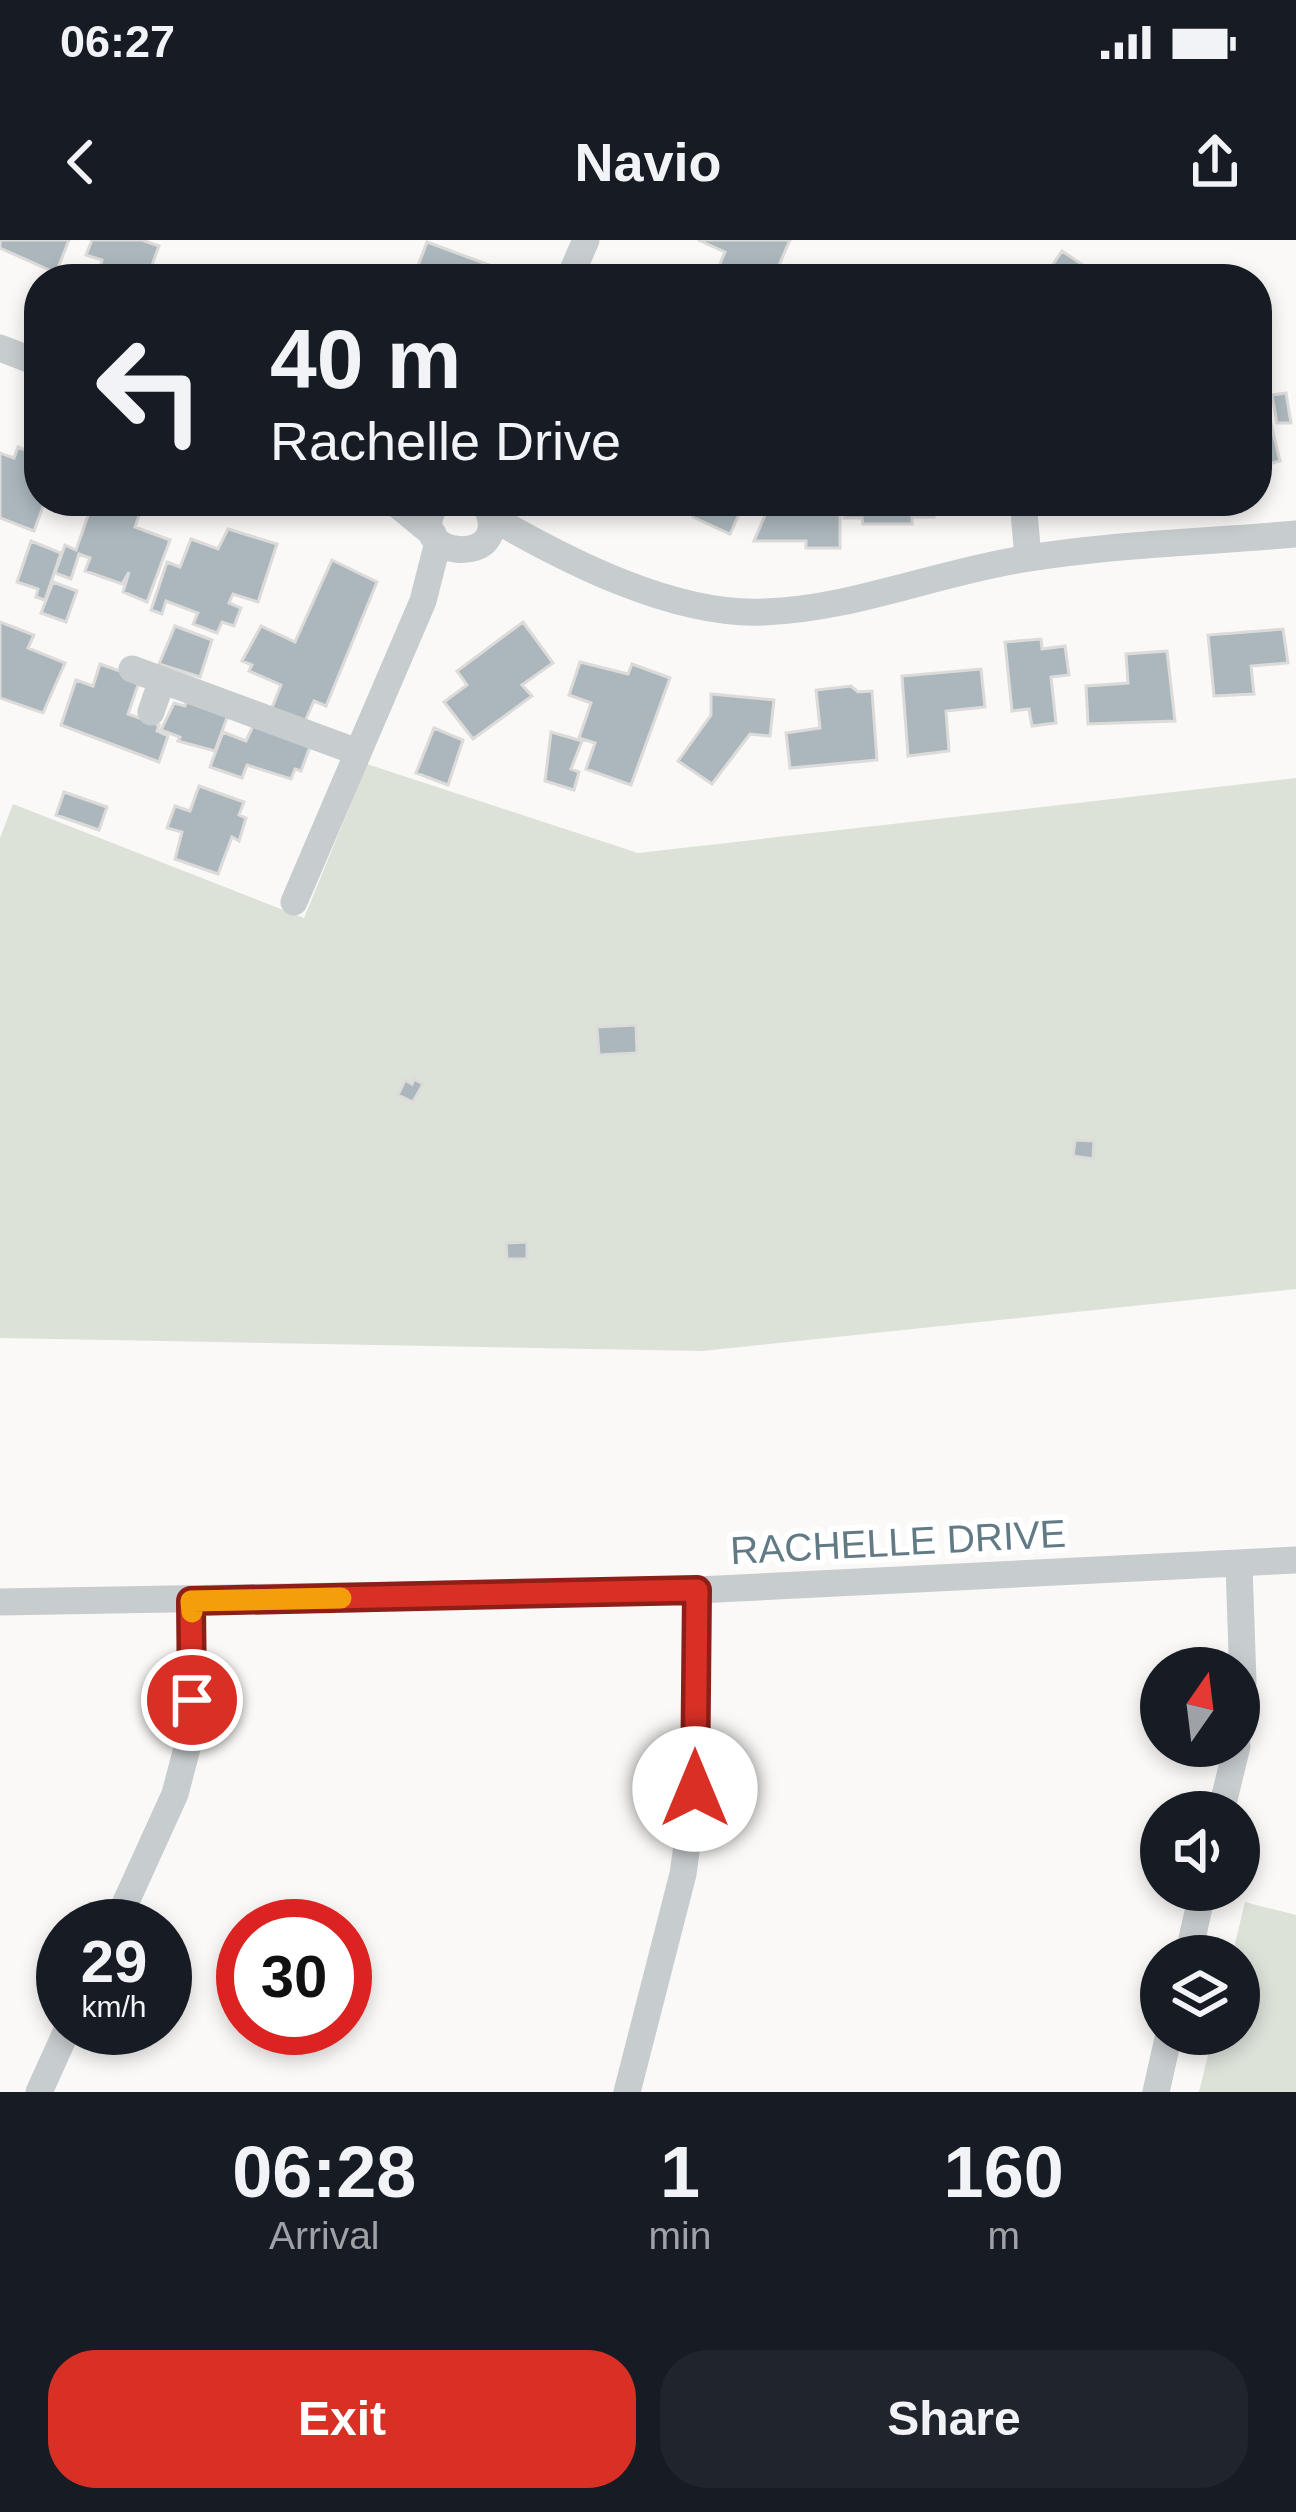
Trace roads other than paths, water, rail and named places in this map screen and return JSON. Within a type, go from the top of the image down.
[{"type":"street","points":[[414,516],[453,543],[558,555],[695,604],[762,613],[851,600],[1028,558],[1296,534]]},
{"type":"street","points":[[432,516],[430,520],[453,543]]},
{"type":"street","points":[[294,902],[423,601],[453,543],[489,533],[488,516]]},
{"type":"street","points":[[501,516],[558,555]]},
{"type":"street","points":[[1024,516],[1028,558]]},
{"type":"street","points":[[132,669],[241,722],[357,752]]},
{"type":"street","points":[[151,712],[162,680]]},
{"type":"street","name":"RACHELLE DRIVE","points":[[0,1603],[697,1590],[1296,1560]]},
{"type":"street","points":[[1239,1565],[1242,1647]]},
{"type":"street","points":[[627,2092],[683,1874],[695,1789],[697,1590]]},
{"type":"street","points":[[127,1899],[175,1794],[191,1733],[191,1601]]},
{"type":"street","points":[[39,2092],[56,2055]]},
{"type":"street","points":[[1156,2092],[1164,2055]]}]
